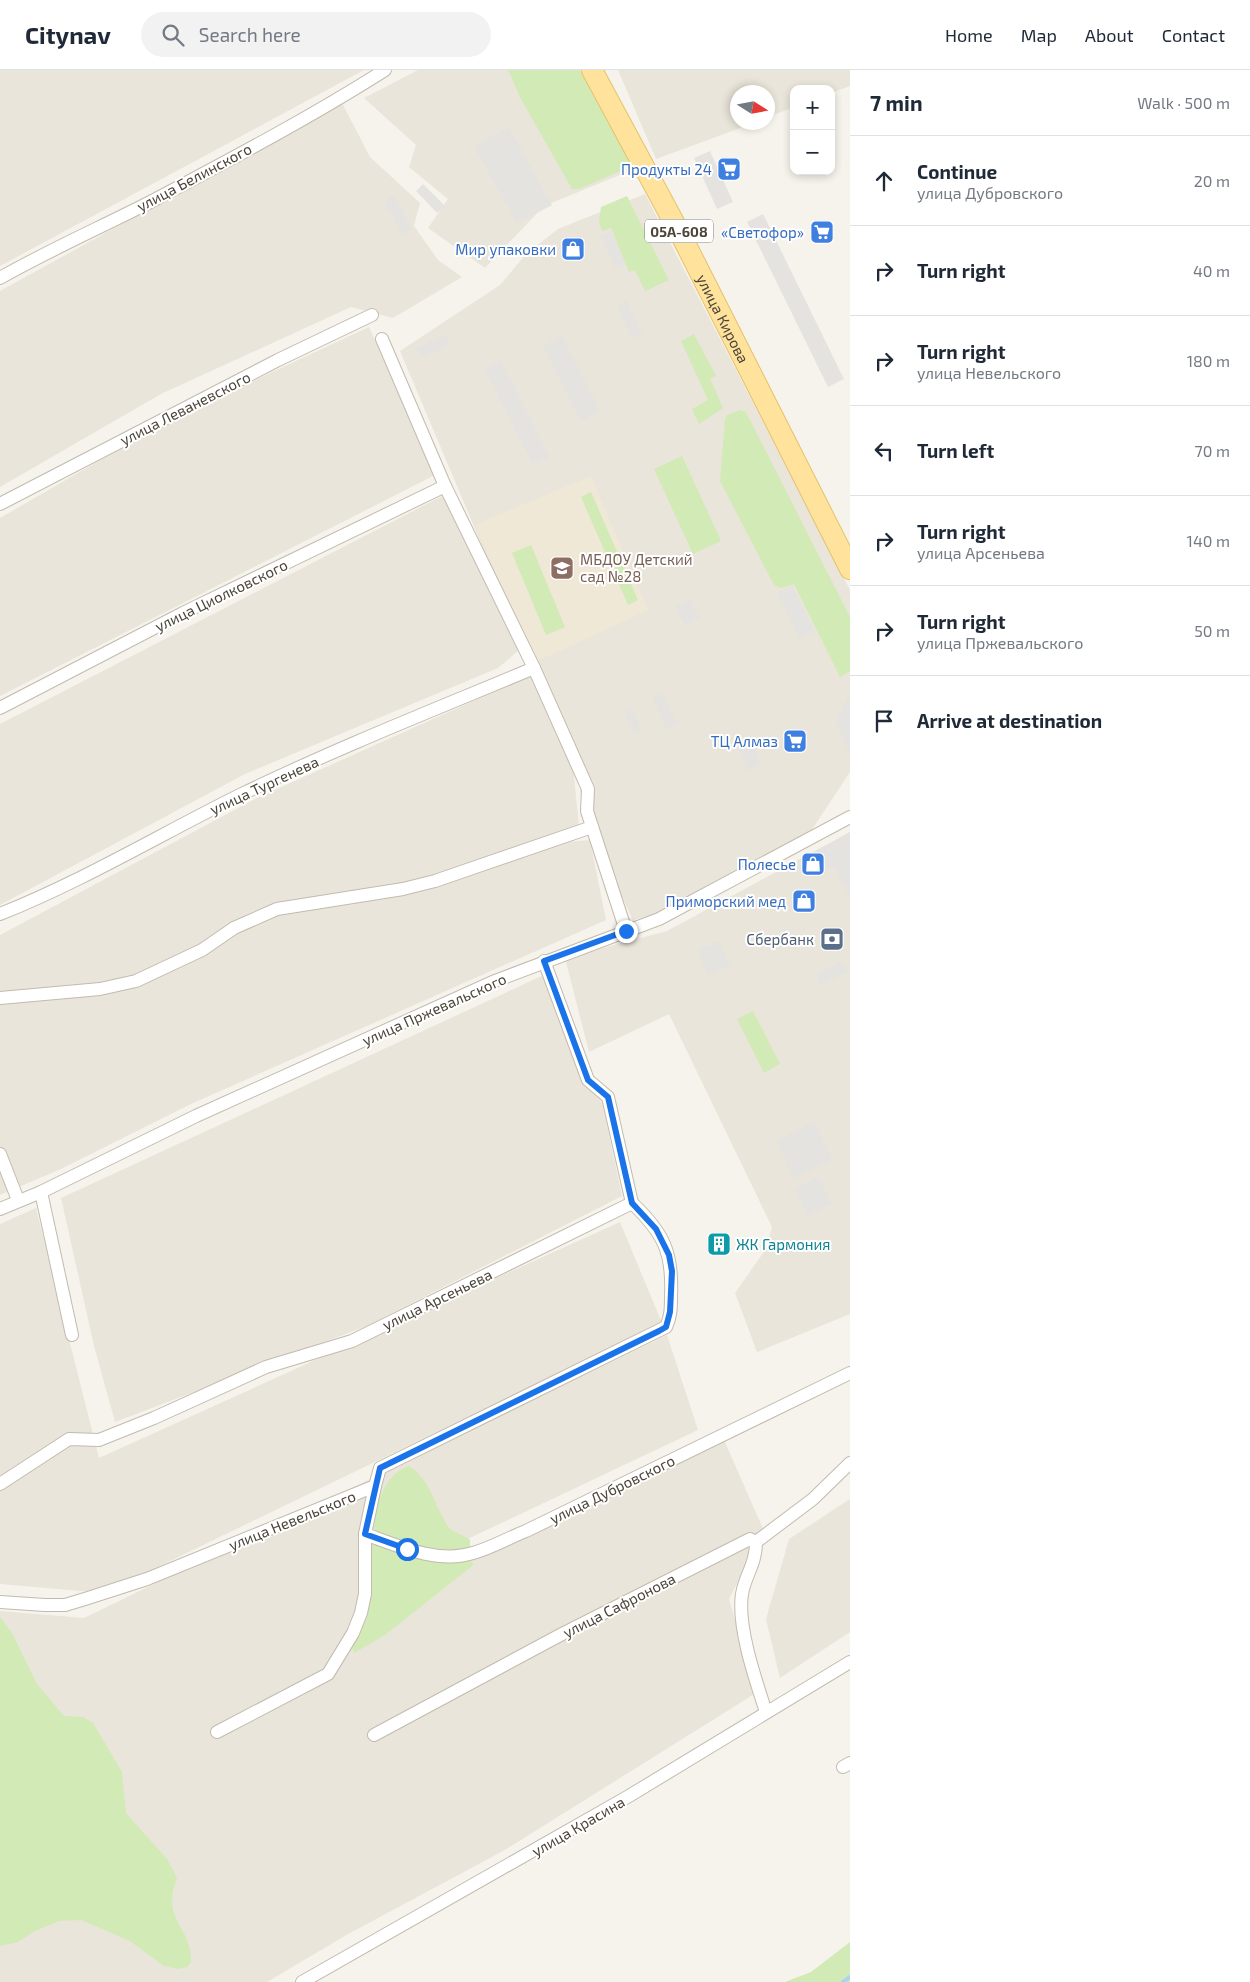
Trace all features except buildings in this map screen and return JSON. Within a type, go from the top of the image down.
[{"type":"main road","name":"улица Кирова","points":[[592,70],[680,233],[850,568]]},
{"type":"street","name":"улица Белинского","points":[[0,278],[155,199],[335,102],[385,70]]},
{"type":"street","name":"улица Леваневского","points":[[0,504],[286,356],[372,315]]},
{"type":"street","points":[[382,339],[445,486],[534,668],[588,789],[588,811],[592,827],[626,931]]},
{"type":"street","name":"улица Циолковского","points":[[0,708],[183,613],[445,486]]},
{"type":"street","name":"улица Тургенева","points":[[0,914],[32,902],[172,828],[293,770],[534,668]]},
{"type":"street","name":"улица Пржевальского","points":[[0,1209],[18,1200],[42,1192],[196,1116],[495,981],[626,931],[693,902],[850,817]]},
{"type":"street","points":[[0,998],[100,989],[136,981],[202,950],[234,928],[277,909],[389,891],[435,881],[592,827]]},
{"type":"street","points":[[544,961],[588,1080],[608,1097],[632,1203]]},
{"type":"street","points":[[0,1154],[18,1200]]},
{"type":"street","points":[[42,1192],[72,1335]]},
{"type":"street","name":"улица Невельского","points":[[0,1602],[65,1605],[85,1599],[147,1579],[375,1486],[380,1468],[666,1327],[669,1320],[672,1286],[669,1255],[656,1229],[632,1203]]},
{"type":"street","name":"улица Арсеньева","points":[[0,1484],[69,1439],[99,1440],[154,1418],[266,1367],[352,1341],[632,1203]]},
{"type":"street","name":"улица Дубровского","points":[[365,1534],[407,1549],[448,1557],[472,1554],[526,1531],[850,1373]]},
{"type":"street","name":"улица Сафронова","points":[[374,1735],[564,1633],[750,1539],[756,1542],[813,1499],[850,1463]]},
{"type":"street","points":[[217,1732],[328,1674],[353,1633],[361,1613],[365,1594],[365,1534],[375,1486]]},
{"type":"street","points":[[756,1542],[755,1561],[742,1592],[742,1610],[753,1673],[766,1712]]},
{"type":"street","name":"улица Красина","points":[[302,1982],[629,1796],[850,1662]]},
{"type":"shaded area","points":[[0,70],[364,70],[0,266]]},
{"type":"shaded area","points":[[418,70],[578,70],[632,170],[544,206],[485,268],[428,228],[448,199],[409,167],[416,145],[364,98]]},
{"type":"shaded area","points":[[618,70],[850,70],[850,86],[835,92],[835,85],[790,85],[790,109],[775,114],[775,85],[730,85],[730,130],[735,130],[656,159]]},
{"type":"shaded area","points":[[342,103],[370,157],[420,203],[414,226],[438,260],[462,277],[393,318],[351,307],[161,394],[0,487],[0,291]]},
{"type":"shaded area","points":[[509,127],[552,205],[517,224],[474,147]]},
{"type":"shaded area","points":[[710,151],[733,202],[717,209],[694,158]]},
{"type":"shaded area","points":[[423,184],[445,206],[437,213],[416,191]]},
{"type":"shaded area","points":[[645,194],[850,590],[850,772],[811,831],[660,913],[633,920],[587,824],[576,768],[400,351],[500,285],[526,254],[558,229]]},
{"type":"shaded area","points":[[395,195],[412,229],[402,235],[384,201]]},
{"type":"shaded area","points":[[763,214],[844,379],[828,387],[747,222]]},
{"type":"shaded area","points":[[611,231],[626,265],[616,269],[601,236]]},
{"type":"shaded area","points":[[627,301],[642,335],[632,339],[617,306]]},
{"type":"shaded area","points":[[369,327],[435,475],[0,696],[0,518],[173,418]]},
{"type":"shaded area","points":[[445,335],[450,345],[421,358],[416,348]]},
{"type":"shaded area","points":[[562,336],[600,411],[581,421],[543,346]]},
{"type":"shaded area","points":[[501,360],[550,457],[533,465],[484,369]]},
{"type":"shaded area","name":"МБДОУ Детский сад №28","points":[[591,476],[648,610],[535,662],[475,525]]},
{"type":"shaded area","points":[[448,493],[519,650],[498,668],[245,774],[0,905],[0,724]]},
{"type":"shaded area","points":[[792,585],[815,631],[800,639],[777,592]]},
{"type":"shaded area","points":[[690,599],[700,618],[685,626],[675,607]]},
{"type":"shaded area","points":[[531,675],[573,766],[579,826],[428,889],[565,842],[590,840],[606,920],[191,1104],[61,1169],[0,1195],[0,1004],[170,970],[193,951],[124,979],[74,986],[0,992],[0,935],[257,798]]},
{"type":"shaded area","points":[[662,692],[678,724],[667,729],[652,697]]},
{"type":"shaded area","points":[[850,692],[850,754],[835,721]]},
{"type":"shaded area","points":[[631,708],[642,730],[634,734],[623,711]]},
{"type":"shaded area","points":[[752,741],[762,764],[748,771],[738,748]]},
{"type":"shaded area","points":[[850,832],[850,1314],[757,1352],[735,1293],[766,1249],[772,1227],[669,1014],[589,1052],[565,958],[667,931]]},
{"type":"shaded area","points":[[850,832],[850,897],[833,866],[822,872],[812,853]]},
{"type":"shaded area","points":[[719,941],[730,966],[708,976],[697,950]]},
{"type":"shaded area","points":[[841,961],[847,972],[821,986],[816,975]]},
{"type":"shaded area","points":[[544,975],[603,1106],[622,1196],[369,1325],[115,1422],[94,1346],[61,1198]]},
{"type":"shaded area","points":[[814,1122],[833,1160],[794,1179],[776,1141]]},
{"type":"shaded area","points":[[818,1177],[832,1204],[808,1216],[794,1188]]},
{"type":"shaded area","points":[[36,1208],[99,1458],[620,1222],[662,1323],[104,1593],[0,1584],[0,1224]]},
{"type":"shaded area","points":[[667,1335],[698,1430],[455,1545],[466,1557],[724,1440],[764,1531],[729,1599],[756,1693],[505,1850],[350,1933],[267,1982],[0,1982],[0,1611],[84,1618]]},
{"type":"shaded area","points":[[850,1499],[850,1632],[780,1678],[766,1619],[789,1539]]},
{"type":"green space","points":[[508,70],[580,70],[629,161],[625,169],[579,189],[572,189],[521,99]]},
{"type":"green space","points":[[627,196],[669,280],[645,291],[635,270],[629,272],[611,228],[602,231],[599,222],[601,207]]},
{"type":"green space","points":[[694,334],[716,376],[710,378],[723,408],[699,424],[692,409],[708,400],[681,341]]},
{"type":"green space","points":[[740,410],[746,412],[850,617],[850,671],[840,677],[794,584],[781,588],[774,585],[720,481],[725,419],[727,415]]},
{"type":"green space","points":[[682,456],[721,541],[693,554],[654,469]]},
{"type":"green space","points":[[591,492],[638,600],[628,605],[581,497]]},
{"type":"green space","points":[[531,545],[565,627],[546,635],[512,553]]},
{"type":"green space","points":[[753,1011],[780,1064],[764,1073],[737,1019]]},
{"type":"green space","points":[[409,1466],[416,1471],[427,1485],[447,1525],[470,1540],[470,1547],[461,1551],[437,1551],[409,1544],[375,1532],[375,1513],[382,1493],[393,1476]]},
{"type":"green space","points":[[372,1543],[449,1561],[470,1561],[473,1563],[472,1566],[385,1635],[354,1653],[352,1647],[367,1618],[371,1597]]},
{"type":"green space","points":[[0,1617],[12,1633],[37,1684],[64,1716],[83,1717],[93,1723],[122,1772],[126,1813],[167,1859],[177,1878],[172,1904],[174,1914],[190,1950],[191,1962],[187,1967],[179,1969],[164,1966],[130,1941],[81,1920],[59,1921],[33,1932],[18,1942],[0,1946]]},
{"type":"green space","points":[[850,1942],[850,1982],[785,1982],[811,1972]]},
{"type":"waterway","points":[[843,1982],[850,1977]]},
{"type":"place","name":"Продукты 24","points":[[729,169]]},
{"type":"place","name":"«Светофор»","points":[[822,232]]},
{"type":"place","name":"Мир упаковки","points":[[573,249]]},
{"type":"place","name":"МБДОУ Детский сад №28","points":[[562,568]]},
{"type":"place","name":"ТЦ Алмаз","points":[[795,741]]},
{"type":"place","name":"Полесье","points":[[813,864]]},
{"type":"place","name":"Приморский мед","points":[[804,901]]},
{"type":"place","name":"Сбербанк","points":[[832,939]]},
{"type":"place","name":"ЖК Гармония","points":[[719,1244]]},
{"type":"route","points":[[407,1549],[365,1534],[380,1468],[659,1331],[666,1327],[669,1320],[672,1271],[665,1242],[648,1218],[632,1203],[617,1128],[608,1097],[588,1080],[544,961],[626,931]]}]
